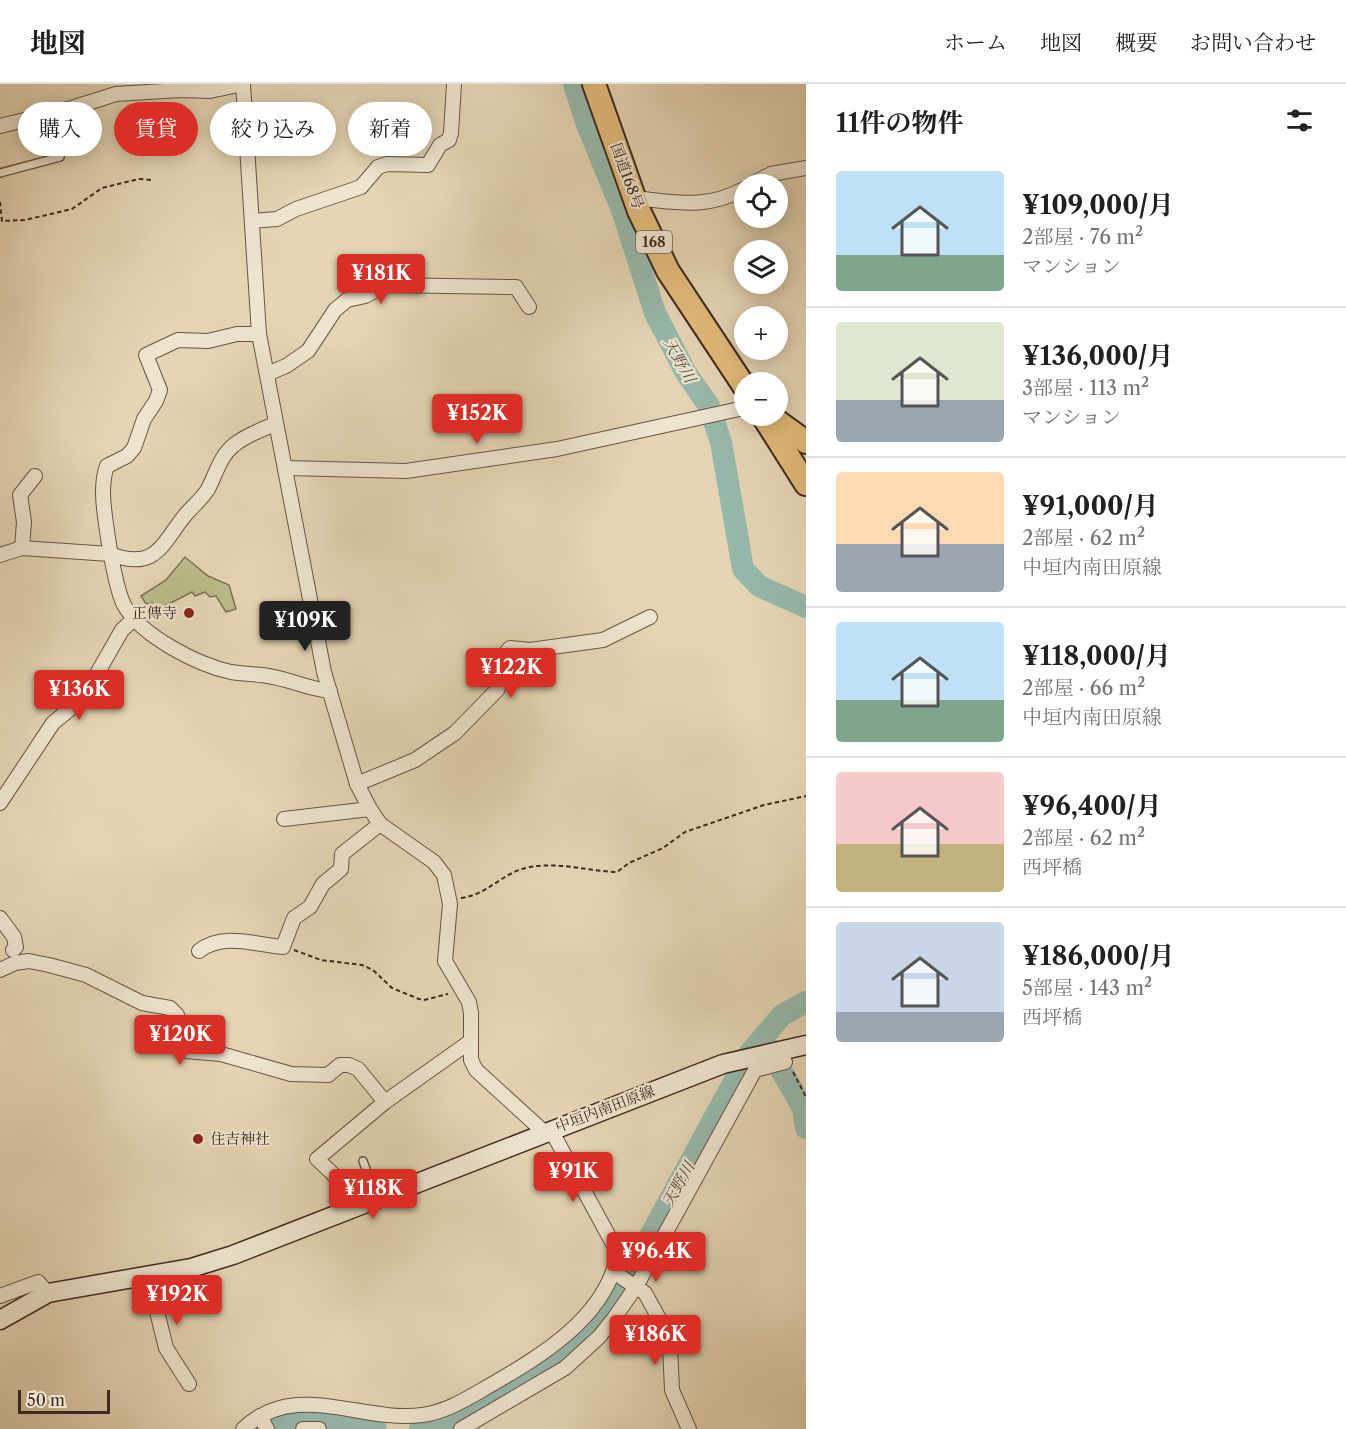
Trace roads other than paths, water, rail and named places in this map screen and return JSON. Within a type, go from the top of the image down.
[{"type":"highway","name":"国道168号","points":[[594,84],[634,198],[668,270],[735,372]]},
{"type":"highway","points":[[769,426],[806,484]]},
{"type":"highway","points":[[784,426],[806,442]]},
{"type":"main road","name":"中垣内南田原線","points":[[0,1320],[48,1293],[191,1268],[233,1255],[723,1064],[780,1056],[804,1041]]},
{"type":"street","points":[[0,126],[62,111],[116,94],[180,90],[210,92],[243,84],[260,334],[330,691],[357,784],[380,824],[434,862],[444,875],[450,900],[445,961],[462,990],[471,1013],[471,1060],[476,1070],[547,1131],[618,1253],[615,1273],[587,1312],[561,1339],[535,1359],[442,1410],[424,1415],[382,1416],[312,1403],[278,1407],[260,1416],[243,1429]]},
{"type":"street","points":[[252,221],[277,219],[296,209],[361,187],[378,167],[387,164],[428,165],[440,144],[449,140],[454,84]]},
{"type":"street","points":[[771,174],[806,168]]},
{"type":"street","points":[[634,198],[705,204],[734,195]]},
{"type":"street","points":[[267,374],[286,366],[308,351],[335,310],[347,300],[365,296],[386,285],[516,287],[529,307]]},
{"type":"street","points":[[260,334],[237,333],[208,341],[178,340],[146,355],[160,390],[156,401],[144,419],[134,448],[127,456],[107,466],[104,475],[104,506],[110,554],[124,605],[146,631],[197,662],[231,672],[269,676],[309,689],[330,691]]},
{"type":"street","points":[[286,468],[406,471],[557,449],[734,410]]},
{"type":"street","points":[[0,555],[22,548],[110,554],[122,558],[153,555],[164,547],[186,513],[202,498],[219,462],[233,445],[253,432],[276,424]]},
{"type":"street","points":[[22,548],[24,522],[20,495],[35,476]]},
{"type":"street","points":[[357,784],[415,760],[455,734],[498,689],[502,657],[510,648],[530,650],[603,640],[650,616]]},
{"type":"street","points":[[0,803],[52,723],[70,708],[94,679],[122,630],[135,618]]},
{"type":"street","points":[[284,819],[370,809]]},
{"type":"street","points":[[199,951],[207,945],[236,940],[283,946],[294,918],[310,907],[323,884],[340,868],[342,854],[380,824]]},
{"type":"street","points":[[0,918],[14,937],[16,946],[14,956],[0,970]]},
{"type":"street","points":[[0,931],[14,956],[87,975],[142,1003],[170,1008],[177,1015],[186,1052],[221,1054],[291,1074],[328,1075],[340,1065],[349,1065],[358,1069],[385,1102]]},
{"type":"street","points":[[356,1208],[333,1174],[318,1159],[385,1102],[471,1041]]},
{"type":"street","points":[[461,1429],[565,1368],[599,1337],[637,1285],[754,1070],[780,1056]]},
{"type":"street","points":[[615,1273],[637,1285],[645,1293],[667,1333],[670,1346],[672,1390],[688,1429]]},
{"type":"street","points":[[148,1275],[166,1348],[189,1384]]},
{"type":"street","points":[[0,1296],[38,1282],[48,1293]]},
{"type":"street","points":[[260,1416],[267,1429]]},
{"type":"street","points":[[303,1429],[319,1429]]},
{"type":"lane","points":[[0,173],[60,157]]},
{"type":"lane","points":[[363,1161],[378,1199]]},
{"type":"waterway","name":"天野川","points":[[574,84],[586,122],[622,210],[655,313],[686,373],[709,406],[721,442],[743,569],[759,586],[806,607]]},
{"type":"waterway","name":"天野川","points":[[420,1429],[440,1426],[477,1408],[569,1350],[586,1334],[623,1286],[749,1054],[782,1015],[806,1002]]},
{"type":"waterway","points":[[766,1044],[803,1108],[806,1128]]},
{"type":"waterway","name":"天野川","points":[[264,1429],[277,1422],[305,1417],[333,1419],[376,1429]]},
{"type":"place","name":"正傳寺","points":[[189,613]]},
{"type":"place","name":"住吉神社","points":[[198,1139]]}]
